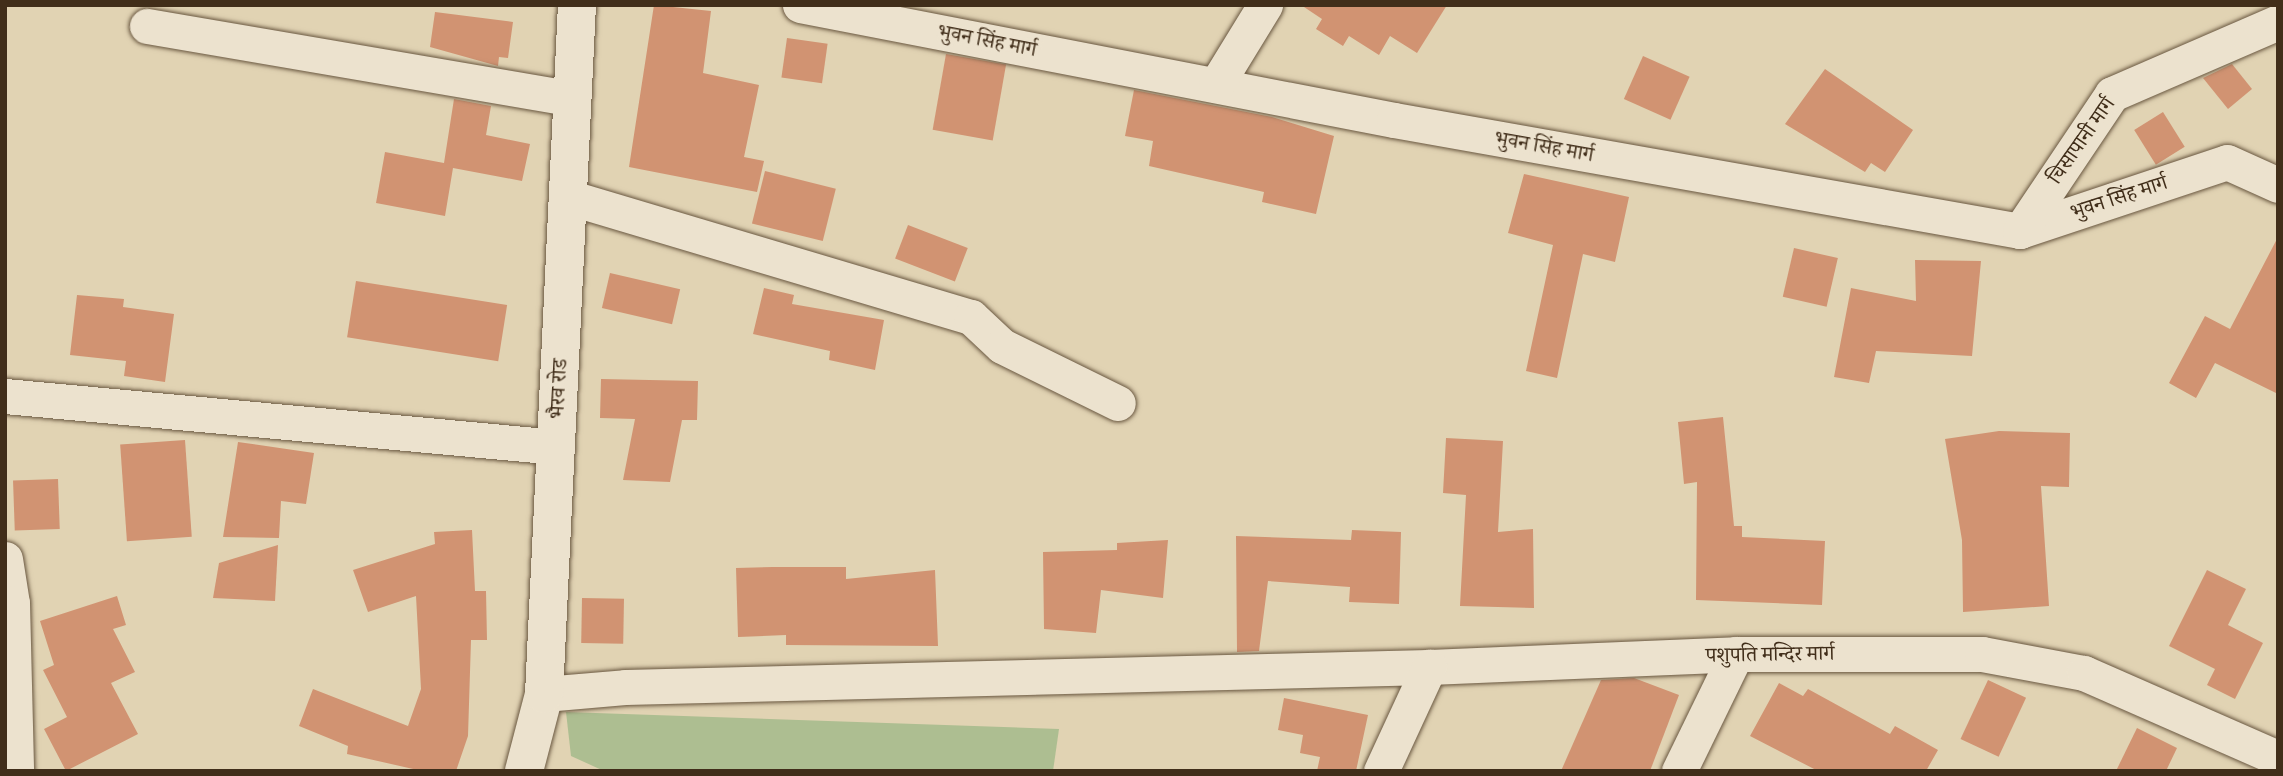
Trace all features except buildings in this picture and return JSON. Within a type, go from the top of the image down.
[{"type":"main road","name":"भैरव रोड","points":[[530,768],[544,694],[577,5]]},
{"type":"street","name":"भुवन सिंह मार्ग","points":[[800,5],[1216,85],[2020,231],[2227,162],[2278,185]]},
{"type":"street","points":[[1216,85],[1265,5]]},
{"type":"street","name":"चिसापानी मार्ग","points":[[2020,231],[2112,94],[2278,22]]},
{"type":"street","points":[[147,26],[572,99]]},
{"type":"street","points":[[568,197],[971,317],[1002,346],[1118,402]]},
{"type":"street","points":[[5,396],[557,447]]},
{"type":"street","points":[[5,559],[12,603],[16,771]]},
{"type":"street","points":[[1685,769],[1736,654]]},
{"type":"street","name":"पशुपति मन्दिर मार्ग","points":[[544,694],[625,687],[1429,667],[1736,654],[1982,654],[2084,673],[2278,758]]},
{"type":"street","points":[[1381,771],[1429,667]]},
{"type":"green space","points":[[566,712],[1059,729],[1053,771],[604,771],[571,756]]}]
